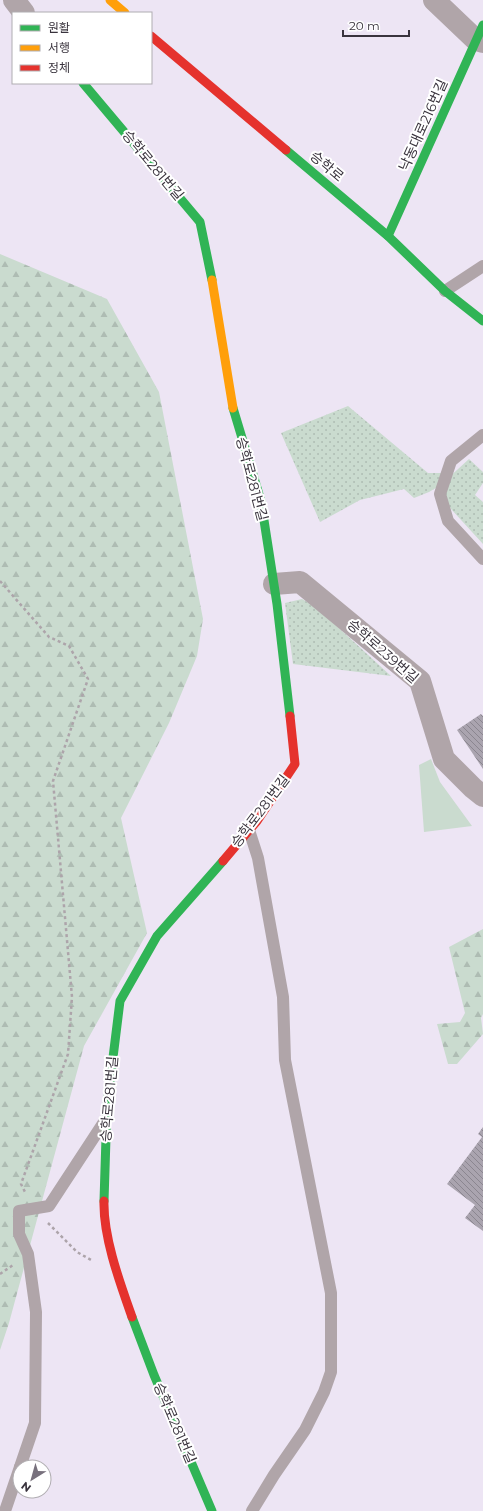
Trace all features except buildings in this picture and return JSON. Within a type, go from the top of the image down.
[{"type":"street","points":[[14,0],[23,12]]},
{"type":"street","points":[[110,0],[124,12]]},
{"type":"street","points":[[434,0],[481,36]]},
{"type":"street","name":"낙동대로216번길","points":[[388,236],[481,36]]},
{"type":"street","name":"승학로","points":[[152,37],[388,236],[445,291],[483,321]]},
{"type":"street","name":"승학로281번길","points":[[84,84],[200,222],[206,247],[234,415],[261,500],[274,584],[295,764],[257,821],[157,936],[120,1001],[106,1118],[104,1217],[118,1276],[154,1374],[212,1511]]},
{"type":"street","name":"승학로239번길","points":[[274,584],[300,582],[420,681],[444,759],[483,796]]},
{"type":"lane","points":[[445,291],[483,266]]},
{"type":"lane","points":[[483,435],[451,461],[440,494],[448,521],[483,559]]},
{"type":"lane","points":[[249,830],[258,858],[283,997],[285,1060],[331,1293],[331,1372],[324,1392],[306,1430],[274,1475],[252,1511]]},
{"type":"lane","points":[[23,1459],[35,1423],[36,1319],[28,1254],[18,1234],[19,1211],[49,1206],[106,1118]]},
{"type":"lane","points":[[5,1511],[12,1490]]},
{"type":"path","points":[[0,581],[49,637],[69,646],[88,680],[53,781],[72,997],[68,1054],[21,1184],[34,1209],[77,1252],[118,1276]]},
{"type":"green space","points":[[0,254],[107,299],[159,392],[203,619],[197,656],[169,723],[121,818],[147,933],[84,1046],[9,1323],[0,1350]]},
{"type":"green space","points":[[348,406],[428,473],[447,473],[441,485],[414,498],[404,489],[360,500],[320,522],[281,433]]},
{"type":"green space","points":[[469,459],[483,472],[483,483],[475,495],[483,502],[483,544],[451,509],[441,492],[446,480]]},
{"type":"green space","points":[[302,599],[316,607],[391,676],[293,664],[285,603]]},
{"type":"green space","points":[[431,759],[440,782],[472,826],[424,832],[419,765]]},
{"type":"green space","points":[[483,929],[483,1014],[481,1018],[483,1034],[457,1064],[448,1064],[437,1024],[460,1022],[465,1013],[449,947]]},
{"type":"traffic: fast","points":[[388,236],[483,25]]},
{"type":"traffic: fast","points":[[84,84],[200,222],[212,280]]},
{"type":"traffic: fast","points":[[286,150],[388,236],[445,291],[483,321]]},
{"type":"traffic: fast","points":[[233,408],[261,501],[277,604],[290,716]]},
{"type":"traffic: fast","points":[[104,1201],[107,1106],[120,1001],[157,936],[223,861]]},
{"type":"traffic: fast","points":[[132,1317],[154,1375],[212,1511]]},
{"type":"traffic: slow","points":[[110,0],[124,12]]},
{"type":"traffic: slow","points":[[212,280],[233,408]]},
{"type":"traffic: jam","points":[[152,37],[286,150]]},
{"type":"traffic: jam","points":[[223,861],[257,821],[295,764],[290,716]]},
{"type":"traffic: jam","points":[[104,1201],[104,1215],[109,1245],[132,1317]]}]
